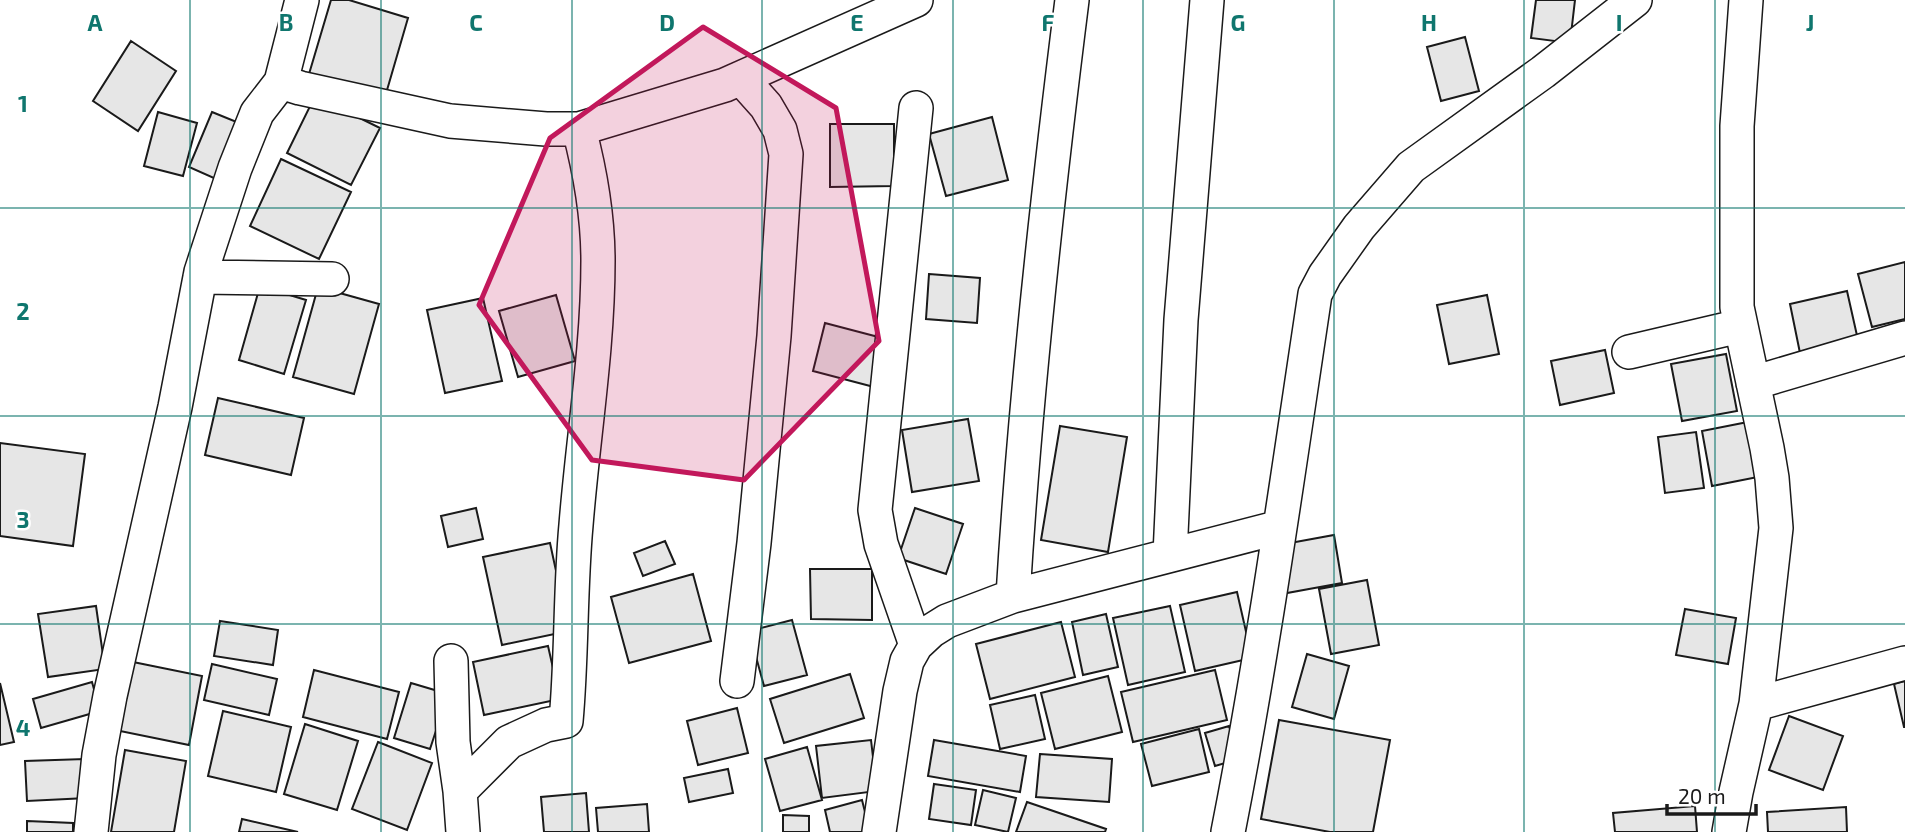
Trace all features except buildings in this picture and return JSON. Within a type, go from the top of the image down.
[{"type":"street","points":[[91,832],[99,755],[110,696],[175,407],[200,277],[215,225],[257,113],[281,82],[302,0]]},
{"type":"street","points":[[281,82],[450,121],[546,130],[579,130],[725,85],[916,0]]},
{"type":"street","points":[[1013,596],[1019,491],[1038,284],[1072,0]]},
{"type":"street","points":[[1170,555],[1181,320],[1208,0]]},
{"type":"street","points":[[1228,832],[1280,527],[1315,294],[1359,227],[1411,167],[1543,72],[1635,0]]},
{"type":"street","points":[[1729,832],[1756,704],[1776,528],[1772,478],[1737,307],[1737,126],[1746,0]]},
{"type":"street","points":[[737,681],[773,350],[786,154],[780,130],[766,106],[741,78]]},
{"type":"street","points":[[916,108],[875,510],[881,544],[916,645]]},
{"type":"street","points":[[460,791],[509,742],[545,725],[566,721],[576,528],[594,336],[598,259],[586,155],[579,130]]},
{"type":"street","points":[[200,277],[332,279]]},
{"type":"street","points":[[1629,352],[1740,326]]},
{"type":"street","points":[[1753,383],[1905,338]]},
{"type":"street","points":[[879,832],[900,691],[907,662],[916,645],[931,631],[947,621],[1013,596],[1280,527]]},
{"type":"street","points":[[451,661],[453,742],[463,832]]},
{"type":"street","points":[[1756,704],[1905,663]]},
{"type":"highlighted area","points":[[703,27],[836,108],[879,341],[744,480],[592,460],[479,305],[550,138]]}]
